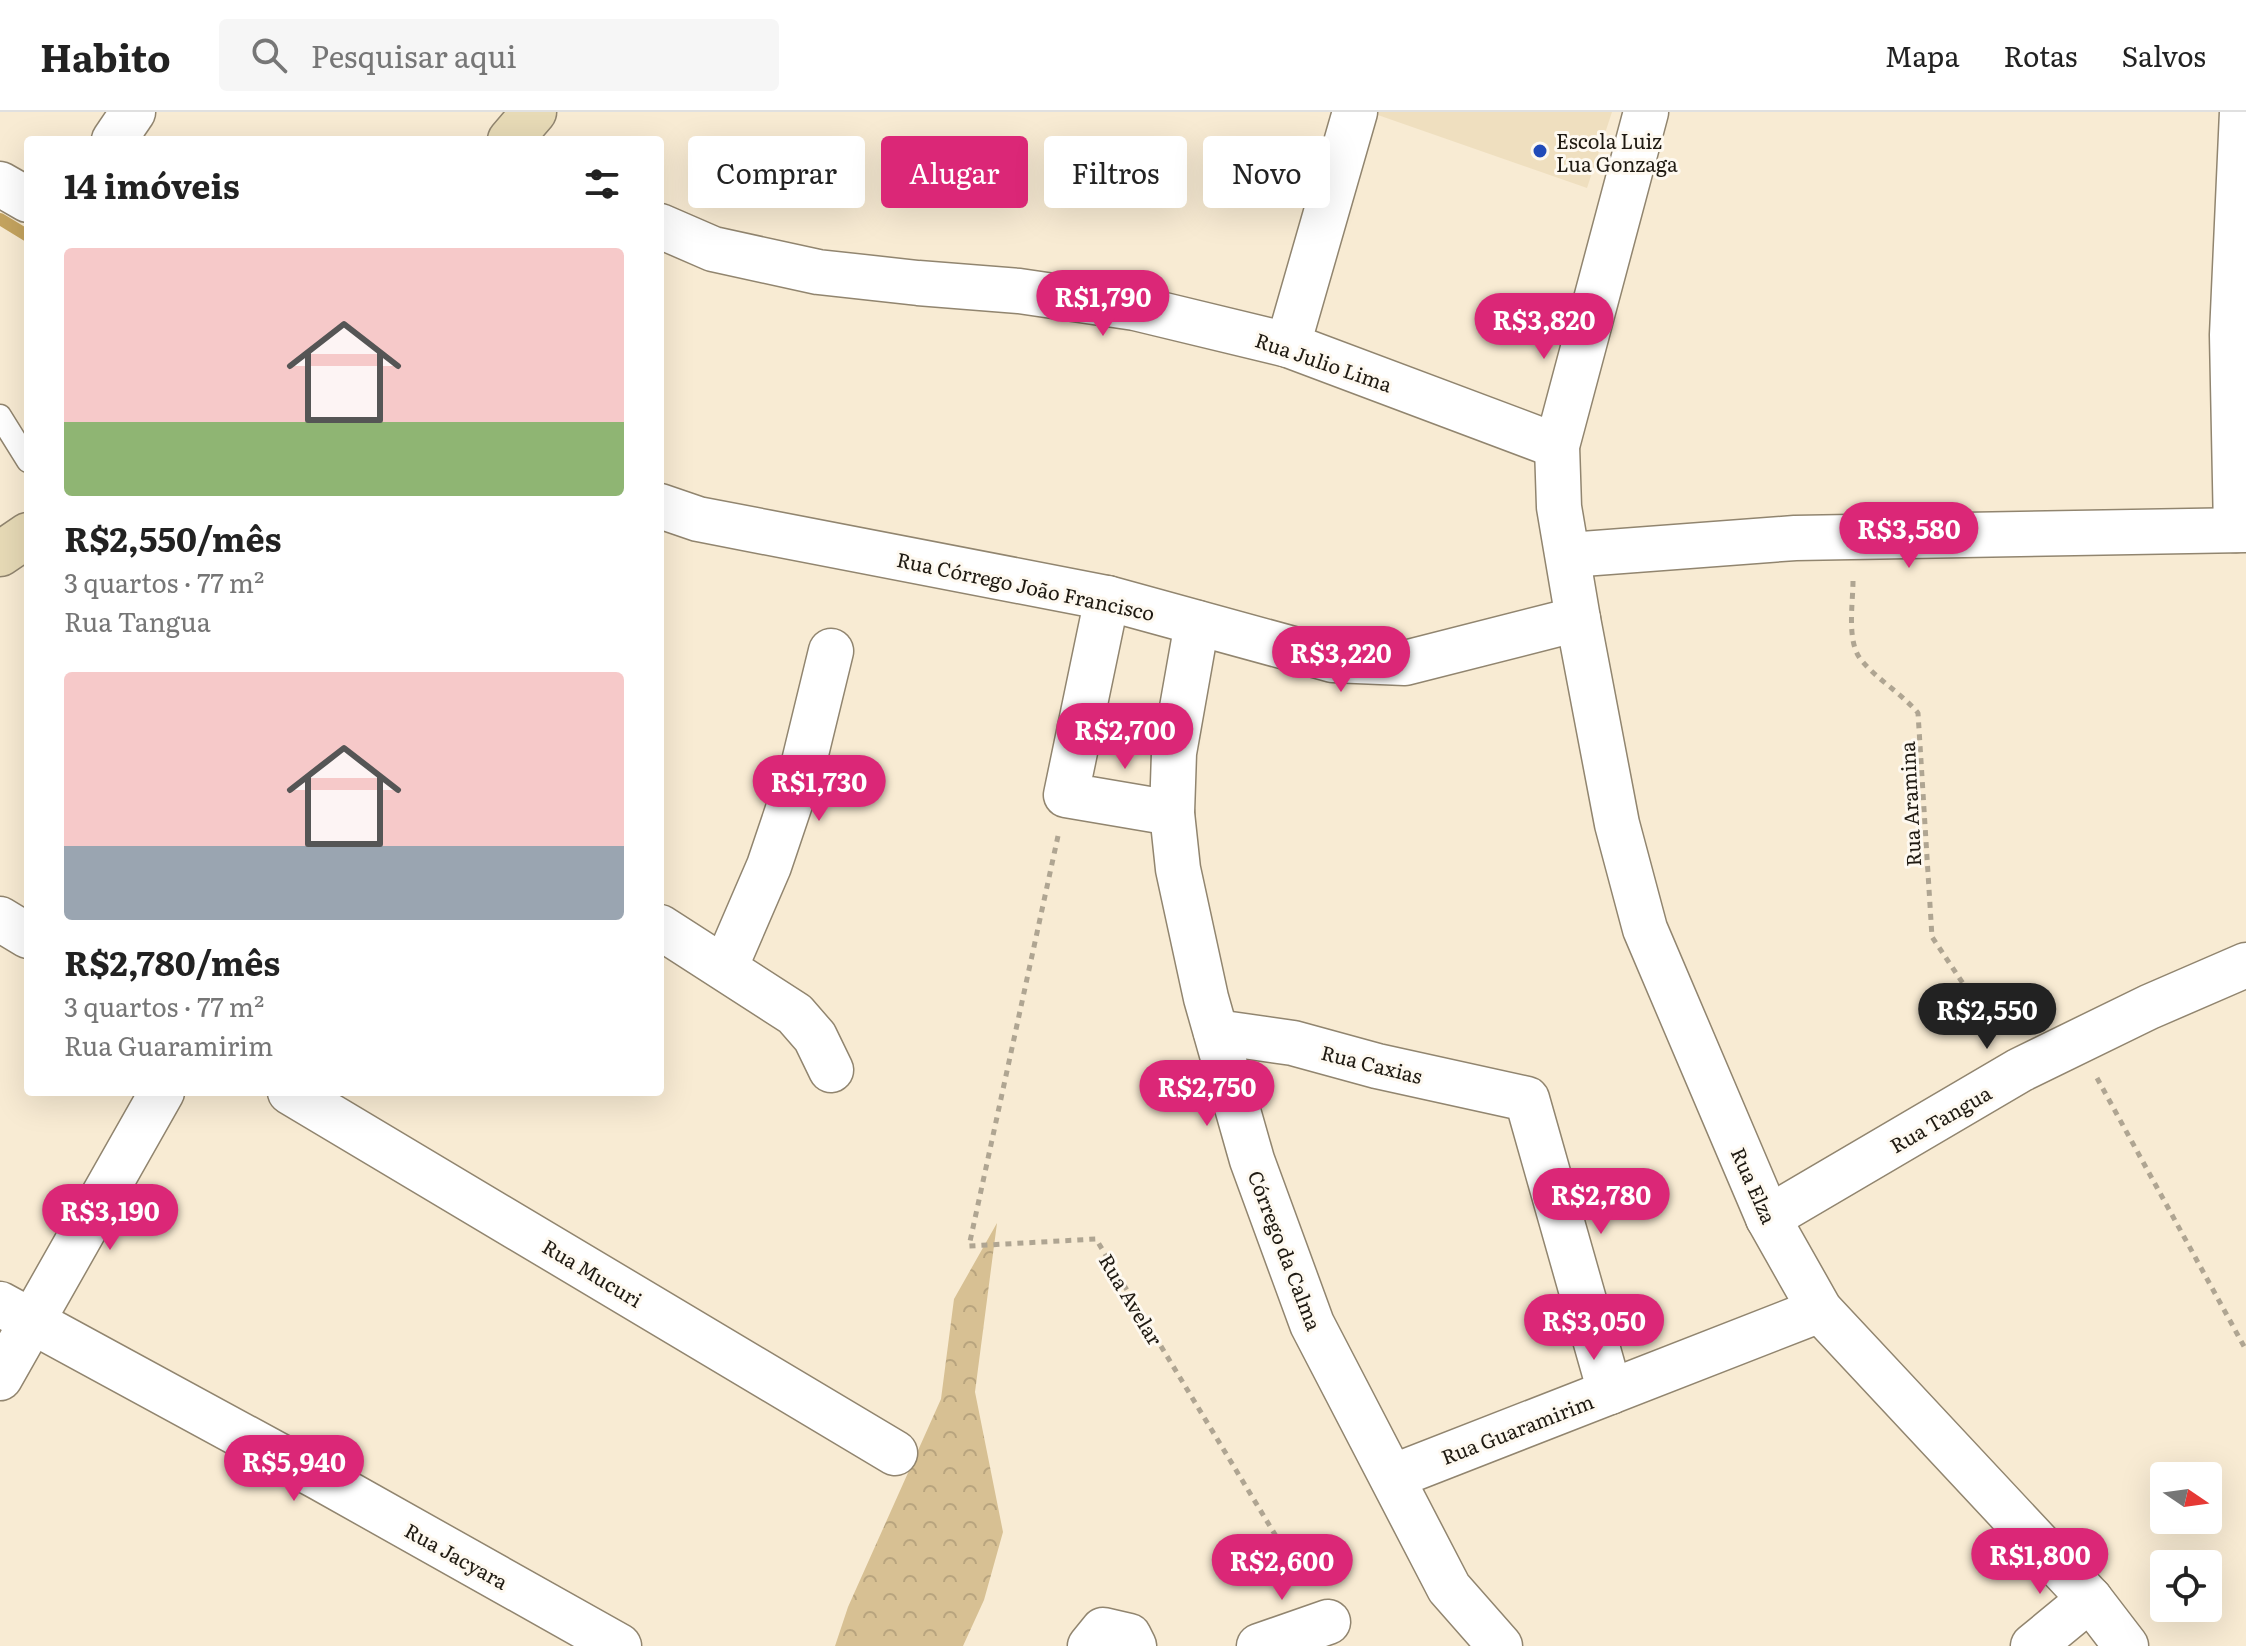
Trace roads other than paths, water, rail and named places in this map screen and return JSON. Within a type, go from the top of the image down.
[{"type":"main road","points":[[513,136],[534,112]]},
{"type":"main road","points":[[0,554],[24,538]]},
{"type":"street","points":[[117,136],[133,112]]},
{"type":"street","points":[[1288,345],[1355,112]]},
{"type":"street","name":"Rua Elza","points":[[1646,112],[1557,446],[1559,507],[1578,619],[1617,824],[1645,929],[1768,1218],[1820,1310],[2090,1599],[2126,1646]]},
{"type":"street","points":[[1569,555],[1795,538],[2241,530],[2232,335],[2242,112]]},
{"type":"street","points":[[0,184],[24,198]]},
{"type":"street","name":"Rua Julio Lima","points":[[664,228],[713,249],[818,272],[1019,291],[1135,308],[1288,345],[1557,446]]},
{"type":"street","name":"Rua Córrego João Francisco","points":[[664,507],[698,519],[1107,598],[1333,660],[1405,663],[1578,619]]},
{"type":"street","points":[[1107,598],[1066,795],[1172,813]]},
{"type":"street","name":"Córrego da Calma","points":[[1197,623],[1174,753],[1172,813],[1178,869],[1216,1032],[1252,1160],[1312,1324],[1449,1588],[1500,1646]]},
{"type":"street","points":[[725,968],[769,866],[804,762],[831,651]]},
{"type":"street","points":[[0,919],[24,934]]},
{"type":"street","points":[[664,930],[795,1014],[815,1037],[831,1070]]},
{"type":"street","name":"Rua Tangua","points":[[1768,1218],[2020,1070],[2149,1007],[2246,965]]},
{"type":"street","name":"Rua Caxias","points":[[1216,1032],[1293,1043],[1377,1066],[1527,1099],[1610,1392]]},
{"type":"street","points":[[0,1378],[15,1314],[159,1096]]},
{"type":"street","name":"Rua Mucuri","points":[[297,1096],[895,1453]]},
{"type":"street","name":"Rua Guaramirim","points":[[1392,1477],[1820,1310]]},
{"type":"street","name":"Rua Jacyara","points":[[15,1314],[320,1478],[619,1646]]},
{"type":"street","points":[[2033,1646],[2090,1599]]},
{"type":"street","points":[[1259,1646],[1328,1622]]},
{"type":"street","points":[[1090,1646],[1103,1630],[1129,1636],[1134,1646]]},
{"type":"lane","points":[[0,416],[24,455]]},
{"type":"waterway","points":[[0,219],[24,234]]},
{"type":"place","name":"Escola Luiz Lua Gonzaga","points":[[1540,151]]}]
